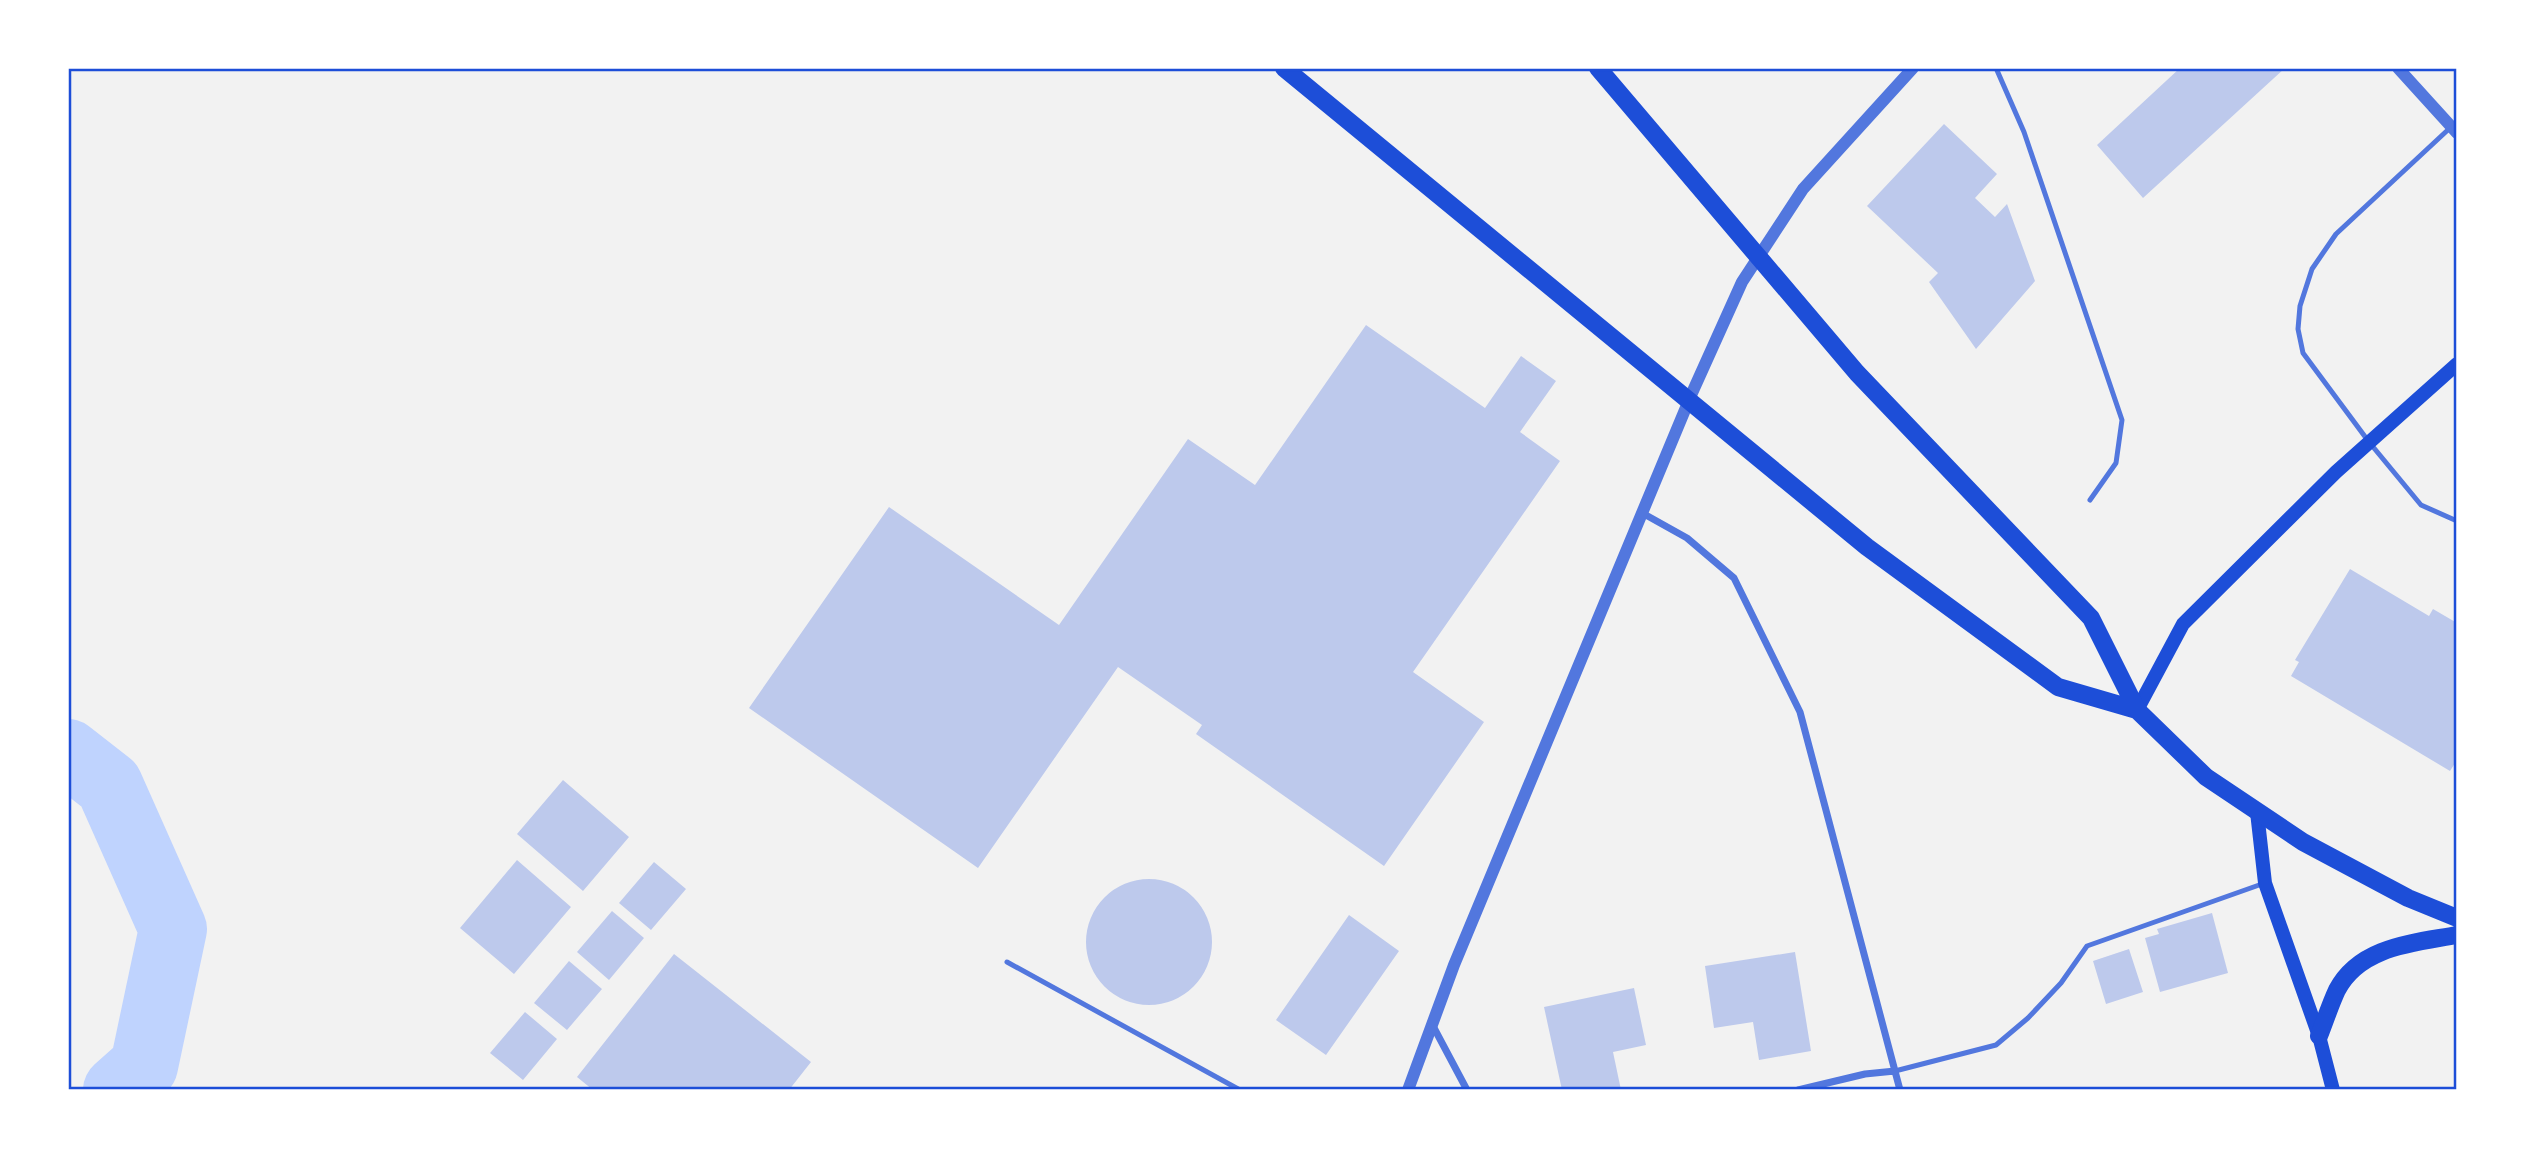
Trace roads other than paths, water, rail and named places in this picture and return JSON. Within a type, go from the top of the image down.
[{"type":"main road","points":[[1284,68],[1867,547],[2058,687],[2137,710]]},
{"type":"main road","points":[[1598,68],[1857,373],[2091,618],[2137,710],[2206,778],[2303,842],[2408,898],[2457,918]]},
{"type":"main road","points":[[2137,710],[2183,624],[2336,472],[2457,364]]},
{"type":"main road","points":[[2257,812],[2265,883],[2319,1036],[2333,1090]]},
{"type":"main road","points":[[2319,1036],[2338,989],[2354,969],[2375,953],[2457,935]]},
{"type":"street","points":[[1408,1090],[1454,965],[1644,514],[1692,393],[1742,282],[1803,189],[1913,68]]},
{"type":"street","points":[[2398,68],[2454,130]]},
{"type":"street","points":[[1644,514],[1687,538],[1734,578],[1800,712],[1899,1090]]},
{"type":"street","points":[[1433,1026],[1467,1090]]},
{"type":"street","points":[[1798,1090],[1866,1074],[1895,1071]]},
{"type":"lane","points":[[1996,68],[2024,132],[2122,420],[2116,463],[2090,500]]},
{"type":"lane","points":[[2454,130],[2336,234],[2312,269],[2300,306],[2298,329],[2303,353],[2369,442],[2421,505],[2457,521]]},
{"type":"lane","points":[[1895,1071],[1996,1045],[2061,983],[2087,946],[2265,883]]},
{"type":"lane","points":[[1007,962],[1240,1090]]},
{"type":"waterway","points":[[68,753],[109,785],[173,929],[144,1066],[117,1090]]}]
